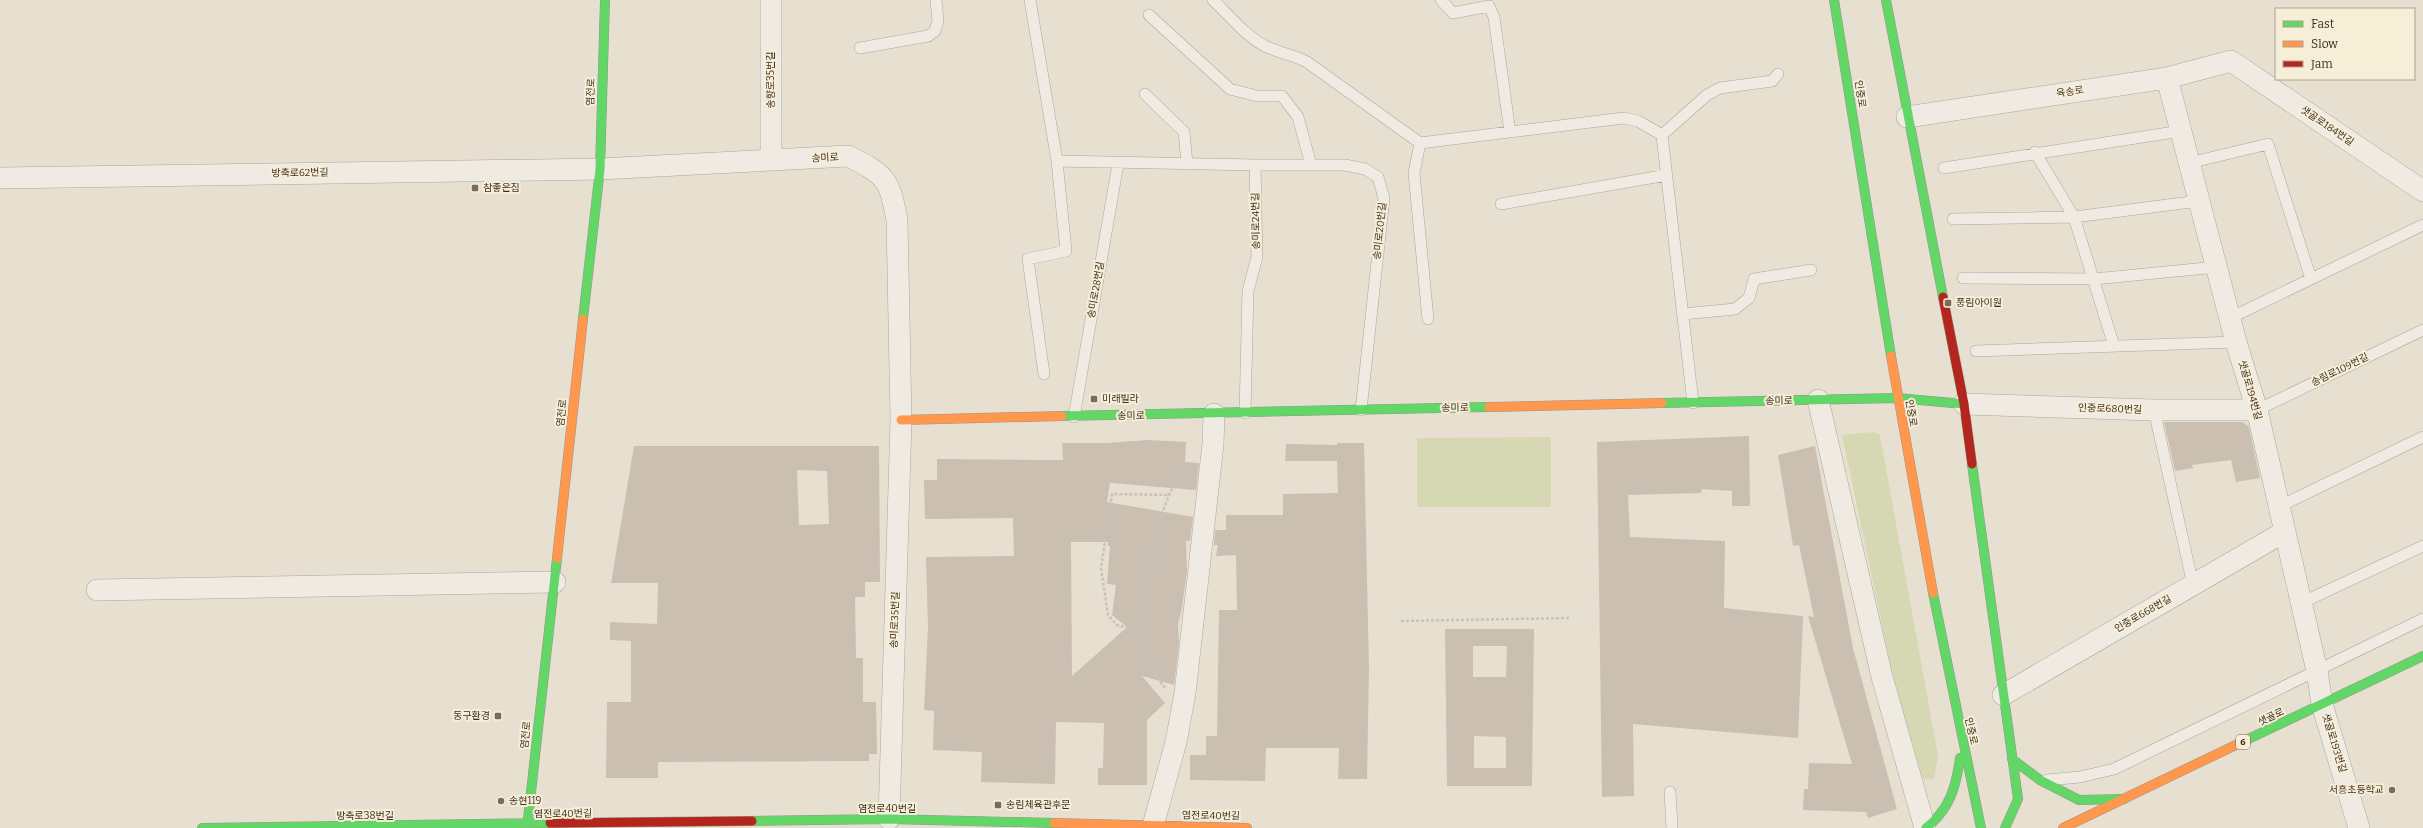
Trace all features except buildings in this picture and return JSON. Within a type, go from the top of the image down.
[{"type":"street","name":"염전로","points":[[527,827],[600,169],[605,0]]},
{"type":"street","name":"송향로35번길","points":[[771,0],[772,160]]},
{"type":"street","name":"인중로","points":[[1834,0],[1897,398],[1962,743],[1981,828]]},
{"type":"street","points":[[1886,0],[1907,117],[1964,404],[2018,799],[2005,828]]},
{"type":"street","name":"육송로","points":[[1907,117],[2167,78],[2231,61]]},
{"type":"street","name":"샛골로184번길","points":[[2231,61],[2423,191]]},
{"type":"street","name":"샛골로194번길","points":[[2167,78],[2236,342],[2257,410],[2278,507],[2317,671],[2322,704]]},
{"type":"street","name":"송미로","points":[[600,169],[848,156],[876,170],[891,190],[897,220],[901,420],[1897,398],[1964,404]]},
{"type":"street","name":"방축로62번길","points":[[0,178],[600,169]]},
{"type":"street","points":[[1818,400],[1882,677],[1925,828],[1939,819],[1956,790],[1962,743]]},
{"type":"street","name":"인중로680번길","points":[[1964,404],[2154,410],[2257,410]]},
{"type":"street","points":[[1145,827],[1176,742],[1185,693],[1213,444],[1214,414]]},
{"type":"street","name":"송미로35번길","points":[[889,820],[901,420]]},
{"type":"street","name":"인중로668번길","points":[[2003,695],[2284,532]]},
{"type":"street","points":[[97,590],[554,582]]},
{"type":"street","name":"샛골로","points":[[2063,828],[2423,656]]},
{"type":"street","name":"샛골로193번길","points":[[2322,704],[2359,828]]},
{"type":"street","points":[[2012,759],[2040,780],[2079,800],[2124,799]]},
{"type":"street","name":"염전로40번길","points":[[527,827],[889,820],[1145,827],[1247,828]]},
{"type":"street","name":"방축로38번길","points":[[202,828],[527,827]]},
{"type":"lane","points":[[860,48],[928,36],[935,31],[938,21],[936,0]]},
{"type":"lane","points":[[1030,0],[1057,161],[1066,251],[1028,259],[1044,374]]},
{"type":"lane","points":[[1213,0],[1255,40],[1266,47],[1291,54],[1307,62],[1420,143],[1624,118],[1638,121],[1662,135]]},
{"type":"lane","points":[[1441,0],[1453,13],[1489,6],[1494,17],[1510,132]]},
{"type":"lane","points":[[1149,15],[1230,90],[1257,96],[1282,96],[1298,117],[1311,165]]},
{"type":"lane","points":[[1662,135],[1708,95],[1720,88],[1772,81],[1778,74]]},
{"type":"lane","points":[[1145,94],[1184,132],[1187,164]]},
{"type":"lane","points":[[1944,168],[2035,152],[2181,131]]},
{"type":"lane","points":[[1662,135],[1693,403]]},
{"type":"lane","points":[[1420,143],[1414,173],[1428,319]]},
{"type":"lane","points":[[2189,163],[2268,144],[2311,279]]},
{"type":"lane","points":[[2035,152],[2074,217],[2114,346]]},
{"type":"lane","points":[[1057,161],[1118,164],[1255,165]]},
{"type":"lane","name":"송미로28번길","points":[[1074,417],[1118,164]]},
{"type":"lane","name":"송미로20번길","points":[[1255,165],[1345,165],[1366,169],[1378,178],[1384,198],[1361,410]]},
{"type":"lane","name":"송미로24번길","points":[[1245,413],[1248,291],[1257,257],[1255,165]]},
{"type":"lane","points":[[1501,204],[1667,175]]},
{"type":"lane","points":[[1953,219],[2074,217],[2199,201]]},
{"type":"lane","points":[[2230,318],[2423,226]]},
{"type":"lane","points":[[1963,278],[2094,279],[2217,267]]},
{"type":"lane","points":[[1683,314],[1735,309],[1749,298],[1754,279],[1811,270]]},
{"type":"lane","name":"송림로109번길","points":[[2257,410],[2423,330]]},
{"type":"lane","points":[[1976,351],[2236,342]]},
{"type":"lane","points":[[2154,410],[2193,585]]},
{"type":"lane","points":[[2278,507],[2423,437]]},
{"type":"lane","points":[[2301,603],[2423,546]]},
{"type":"lane","points":[[2040,780],[2080,777],[2114,768],[2423,619]]},
{"type":"lane","points":[[1670,792],[1672,828]]},
{"type":"path","points":[[1185,693],[1168,692],[1146,663],[1137,643],[1143,632],[1154,549],[1163,511],[1175,482],[1193,461],[1213,444]]},
{"type":"path","points":[[1143,632],[1117,625],[1108,615],[1101,568],[1112,494],[1170,495]]},
{"type":"path","points":[[1401,621],[1569,618]]},
{"type":"green space","points":[[1873,432],[1880,435],[1938,756],[1934,778],[1923,780],[1895,686],[1842,435]]},
{"type":"green space","points":[[1551,437],[1551,507],[1417,507],[1417,438]]},
{"type":"traffic: fast","points":[[583,319],[600,169],[605,0]]},
{"type":"traffic: fast","points":[[1834,0],[1891,356]]},
{"type":"traffic: fast","points":[[1886,0],[1943,297]]},
{"type":"traffic: fast","points":[[1662,403],[1897,398],[1964,404]]},
{"type":"traffic: fast","points":[[1062,416],[1489,407]]},
{"type":"traffic: fast","points":[[1972,464],[2018,799],[2005,828]]},
{"type":"traffic: fast","points":[[527,828],[557,558]]},
{"type":"traffic: fast","points":[[1933,593],[1981,828]]},
{"type":"traffic: fast","points":[[2242,742],[2423,656]]},
{"type":"traffic: fast","points":[[1926,828],[1941,813],[1950,797],[1954,788],[1960,758]]},
{"type":"traffic: fast","points":[[2012,759],[2040,780],[2079,800],[2124,799]]},
{"type":"traffic: fast","points":[[752,821],[889,819],[1054,823]]},
{"type":"traffic: fast","points":[[202,828],[550,823]]},
{"type":"traffic: slow","points":[[557,558],[583,319]]},
{"type":"traffic: slow","points":[[1891,356],[1933,593]]},
{"type":"traffic: slow","points":[[1489,407],[1662,403]]},
{"type":"traffic: slow","points":[[901,420],[1062,416]]},
{"type":"traffic: slow","points":[[2063,828],[2242,742]]},
{"type":"traffic: slow","points":[[1054,823],[1247,828]]},
{"type":"traffic: jam","points":[[1943,297],[1964,404],[1972,464]]},
{"type":"traffic: jam","points":[[550,823],[752,821]]},
{"type":"place","name":"참좋은집","points":[[475,188]]},
{"type":"place","name":"풍림아이원","points":[[1948,303]]},
{"type":"place","name":"미래빌라","points":[[1094,399]]},
{"type":"place","name":"동구환경","points":[[498,716]]},
{"type":"place","name":"서흥초등학교","points":[[2392,790]]},
{"type":"place","name":"송현119","points":[[501,801]]},
{"type":"place","name":"송림체육관후문","points":[[998,805]]}]
